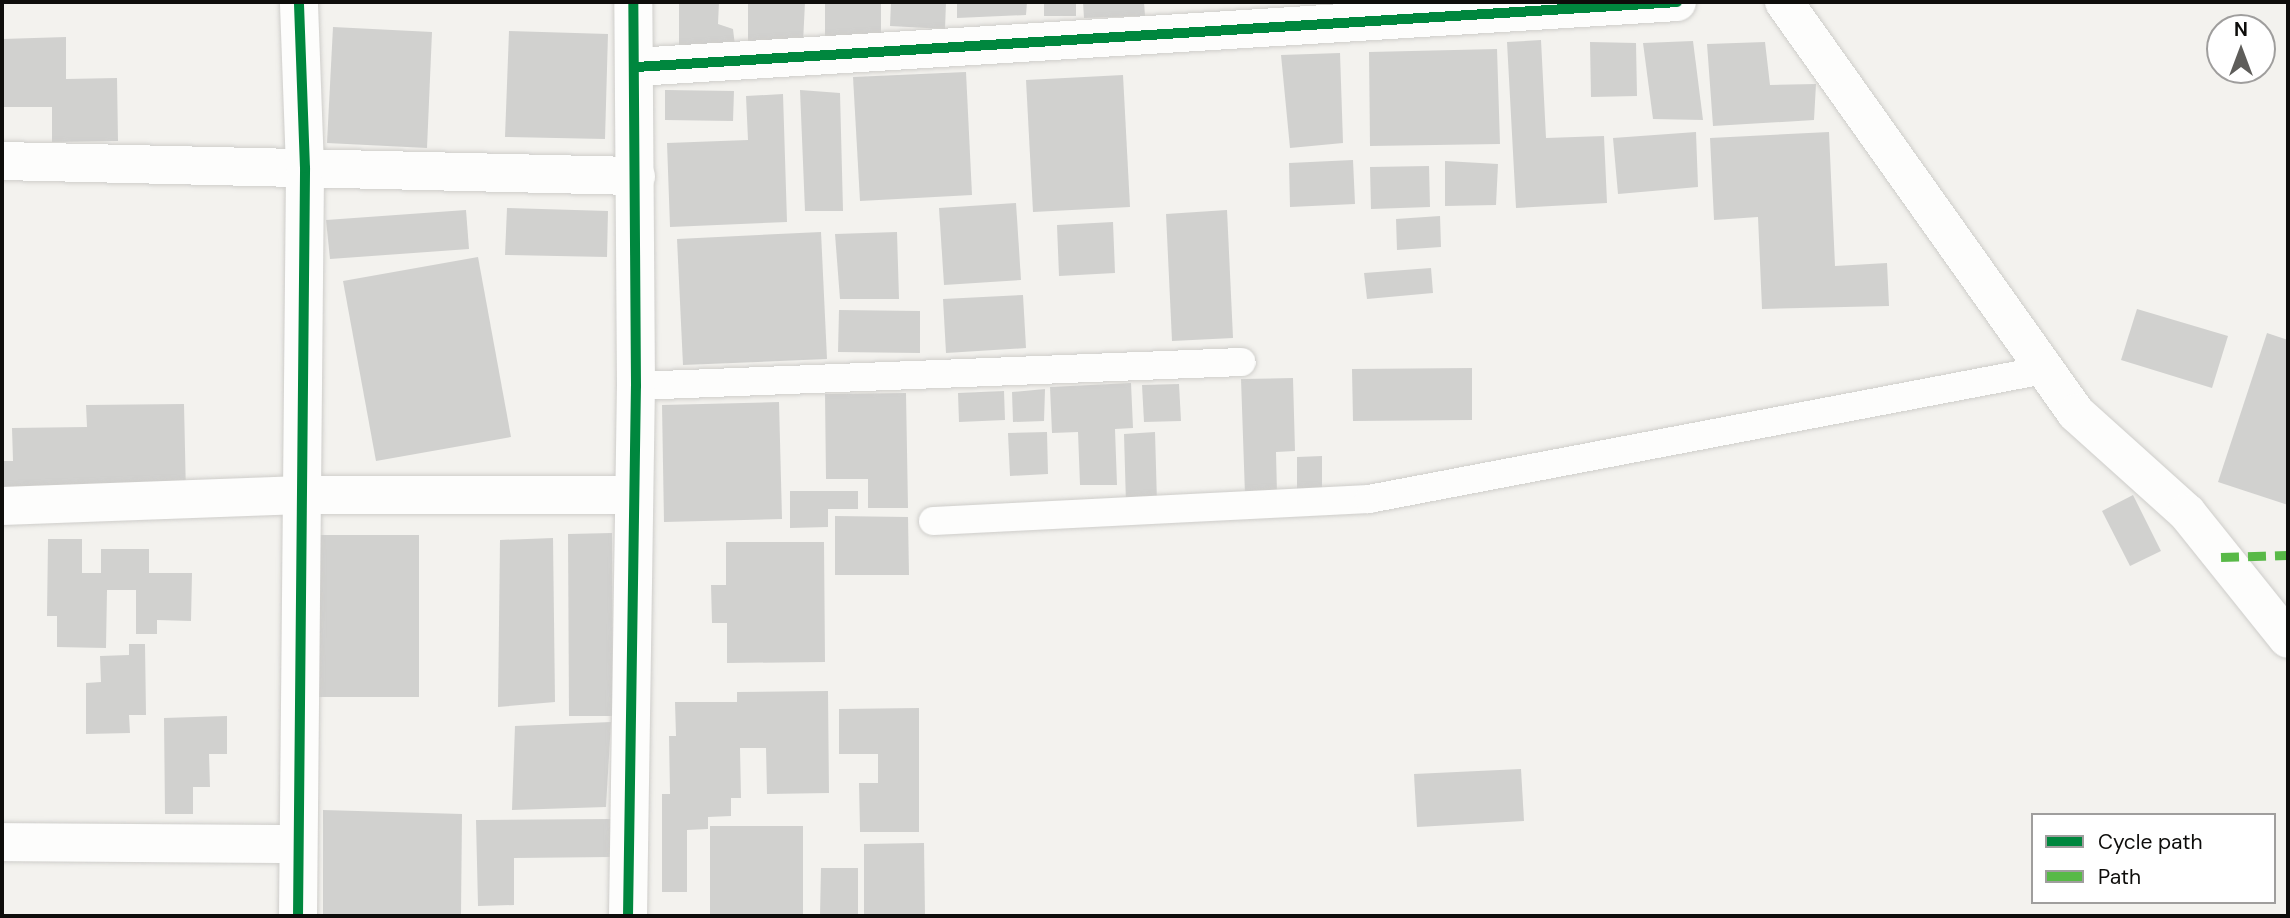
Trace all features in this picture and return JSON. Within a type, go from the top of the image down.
[{"type":"street","points":[[298,916],[296,844],[305,168],[299,2]]},
{"type":"street","points":[[628,916],[636,386],[636,67],[633,2]]},
{"type":"street","points":[[636,67],[1676,2]]},
{"type":"street","points":[[1784,2],[2076,412],[2187,513],[2288,639]]},
{"type":"street","points":[[2,161],[636,176]]},
{"type":"street","points":[[2,506],[302,495],[634,495]]},
{"type":"street","points":[[2,842],[296,844]]},
{"type":"lane","points":[[636,386],[1242,362]]},
{"type":"lane","points":[[933,520],[1369,499],[2044,370]]},
{"type":"building","points":[[679,2],[719,2],[718,24],[733,29],[735,46],[679,49]]},
{"type":"building","points":[[748,2],[805,2],[803,43],[748,47]]},
{"type":"building","points":[[825,2],[881,2],[881,35],[825,39]]},
{"type":"building","points":[[891,2],[946,2],[945,29],[890,26]]},
{"type":"building","points":[[957,2],[1027,2],[1026,15],[957,18]]},
{"type":"building","points":[[1044,2],[1076,2],[1076,16],[1044,16]]},
{"type":"building","points":[[1083,2],[1144,2],[1145,16],[1084,18]]},
{"type":"building","points":[[333,27],[432,32],[427,148],[327,143]]},
{"type":"building","points":[[509,31],[608,34],[605,139],[505,137]]},
{"type":"building","points":[[66,37],[66,79],[117,78],[118,141],[52,142],[52,107],[2,107],[2,39]]},
{"type":"building","points":[[1541,40],[1546,138],[1604,136],[1607,203],[1516,208],[1507,42]]},
{"type":"building","points":[[1693,41],[1703,120],[1653,119],[1643,43]]},
{"type":"building","points":[[1590,42],[1636,43],[1637,96],[1591,97]]},
{"type":"building","points":[[1765,42],[1770,85],[1816,84],[1814,120],[1713,126],[1707,44]]},
{"type":"building","points":[[1497,49],[1500,144],[1370,146],[1369,52]]},
{"type":"building","points":[[1340,53],[1343,143],[1290,148],[1281,55]]},
{"type":"building","points":[[966,72],[972,195],[860,201],[853,77]]},
{"type":"building","points":[[1123,75],[1130,207],[1033,212],[1026,80]]},
{"type":"building","points":[[665,90],[734,91],[733,121],[665,120]]},
{"type":"building","points":[[800,90],[840,93],[843,211],[805,211]]},
{"type":"building","points":[[783,94],[787,222],[670,227],[667,143],[748,140],[746,96]]},
{"type":"building","points":[[1696,132],[1698,187],[1618,194],[1613,138]]},
{"type":"building","points":[[1829,132],[1835,266],[1887,263],[1889,306],[1762,309],[1758,217],[1714,220],[1710,138]]},
{"type":"building","points":[[1353,160],[1355,204],[1290,207],[1289,163]]},
{"type":"building","points":[[1445,161],[1498,164],[1496,205],[1445,206]]},
{"type":"building","points":[[1429,166],[1430,207],[1371,209],[1370,167]]},
{"type":"building","points":[[1016,203],[1021,280],[944,285],[939,208]]},
{"type":"building","points":[[507,208],[608,211],[607,257],[505,255]]},
{"type":"building","points":[[466,210],[469,249],[330,259],[326,220]]},
{"type":"building","points":[[1227,210],[1233,338],[1172,341],[1166,214]]},
{"type":"building","points":[[1440,216],[1441,247],[1397,250],[1396,219]]},
{"type":"building","points":[[1113,222],[1115,273],[1059,276],[1057,225]]},
{"type":"building","points":[[821,232],[827,359],[683,365],[677,239]]},
{"type":"building","points":[[897,232],[899,299],[840,299],[835,234]]},
{"type":"building","points":[[478,257],[511,437],[376,461],[343,281]]},
{"type":"building","points":[[1431,268],[1433,293],[1367,299],[1364,273]]},
{"type":"building","points":[[1023,295],[1026,348],[946,353],[943,299]]},
{"type":"building","points":[[2137,309],[2228,336],[2212,388],[2121,360]]},
{"type":"building","points":[[839,310],[920,311],[920,353],[838,352]]},
{"type":"building","points":[[2267,333],[2288,340],[2288,505],[2218,482]]},
{"type":"building","points":[[1472,368],[1472,420],[1353,421],[1352,369]]},
{"type":"building","points":[[1293,378],[1295,451],[1276,452],[1277,494],[1245,495],[1241,379]]},
{"type":"building","points":[[1131,383],[1133,428],[1115,429],[1117,485],[1080,485],[1078,432],[1052,433],[1050,387]]},
{"type":"building","points":[[1179,384],[1181,421],[1144,422],[1142,385]]},
{"type":"building","points":[[1045,389],[1044,421],[1013,422],[1012,392]]},
{"type":"building","points":[[1004,391],[1005,420],[959,422],[958,393]]},
{"type":"building","points":[[906,393],[908,508],[868,508],[868,479],[826,479],[825,394]]},
{"type":"building","points":[[779,402],[782,519],[664,522],[662,405]]},
{"type":"building","points":[[184,404],[186,495],[2,497],[2,461],[13,461],[12,428],[87,427],[86,405]]},
{"type":"building","points":[[1047,432],[1048,474],[1010,476],[1008,433]]},
{"type":"building","points":[[1155,432],[1157,503],[1126,504],[1124,434]]},
{"type":"building","points":[[1322,456],[1322,491],[1297,491],[1297,457]]},
{"type":"building","points":[[790,491],[858,491],[858,509],[828,509],[828,527],[790,528]]},
{"type":"building","points":[[2133,495],[2161,551],[2130,566],[2102,511]]},
{"type":"building","points":[[835,516],[908,517],[909,575],[835,575]]},
{"type":"building","points":[[612,533],[613,716],[569,716],[568,534]]},
{"type":"building","points":[[316,535],[419,535],[419,697],[316,697]]},
{"type":"building","points":[[553,538],[555,702],[498,707],[500,540]]},
{"type":"building","points":[[48,539],[82,539],[82,573],[101,573],[101,549],[149,549],[149,573],[192,573],[191,621],[157,620],[157,634],[136,634],[136,590],[107,590],[106,648],[57,647],[57,616],[47,616]]},
{"type":"building","points":[[726,542],[824,542],[825,662],[727,663],[727,623],[712,623],[711,585],[726,585]]},
{"type":"building","points":[[129,644],[145,644],[146,715],[129,715],[130,733],[86,734],[86,683],[101,682],[100,656],[129,655]]},
{"type":"building","points":[[828,691],[829,793],[767,794],[766,748],[740,748],[741,798],[731,798],[731,816],[708,817],[708,829],[687,830],[687,892],[662,892],[662,794],[670,794],[669,736],[676,736],[675,702],[737,702],[737,692]]},
{"type":"building","points":[[919,708],[919,832],[860,832],[859,783],[878,783],[878,754],[839,754],[839,709]]},
{"type":"building","points":[[227,716],[227,754],[209,754],[210,787],[193,787],[193,814],[165,814],[164,718]]},
{"type":"building","points":[[611,722],[606,807],[512,810],[515,726]]},
{"type":"building","points":[[1521,769],[1524,821],[1417,827],[1414,774]]},
{"type":"building","points":[[323,810],[462,814],[461,914],[323,914]]},
{"type":"building","points":[[611,819],[611,857],[514,858],[514,905],[478,906],[476,820]]},
{"type":"building","points":[[710,826],[803,826],[803,916],[710,916]]},
{"type":"building","points":[[924,843],[925,916],[864,916],[864,844]]},
{"type":"building","points":[[821,868],[858,868],[858,916],[820,916]]},
{"type":"marked path","points":[[2221,557],[2288,555]]},
{"type":"cycle path","points":[[298,916],[305,168],[299,2]]},
{"type":"cycle path","points":[[628,916],[636,386],[633,2]]},
{"type":"cycle path","points":[[636,67],[1677,2]]}]
